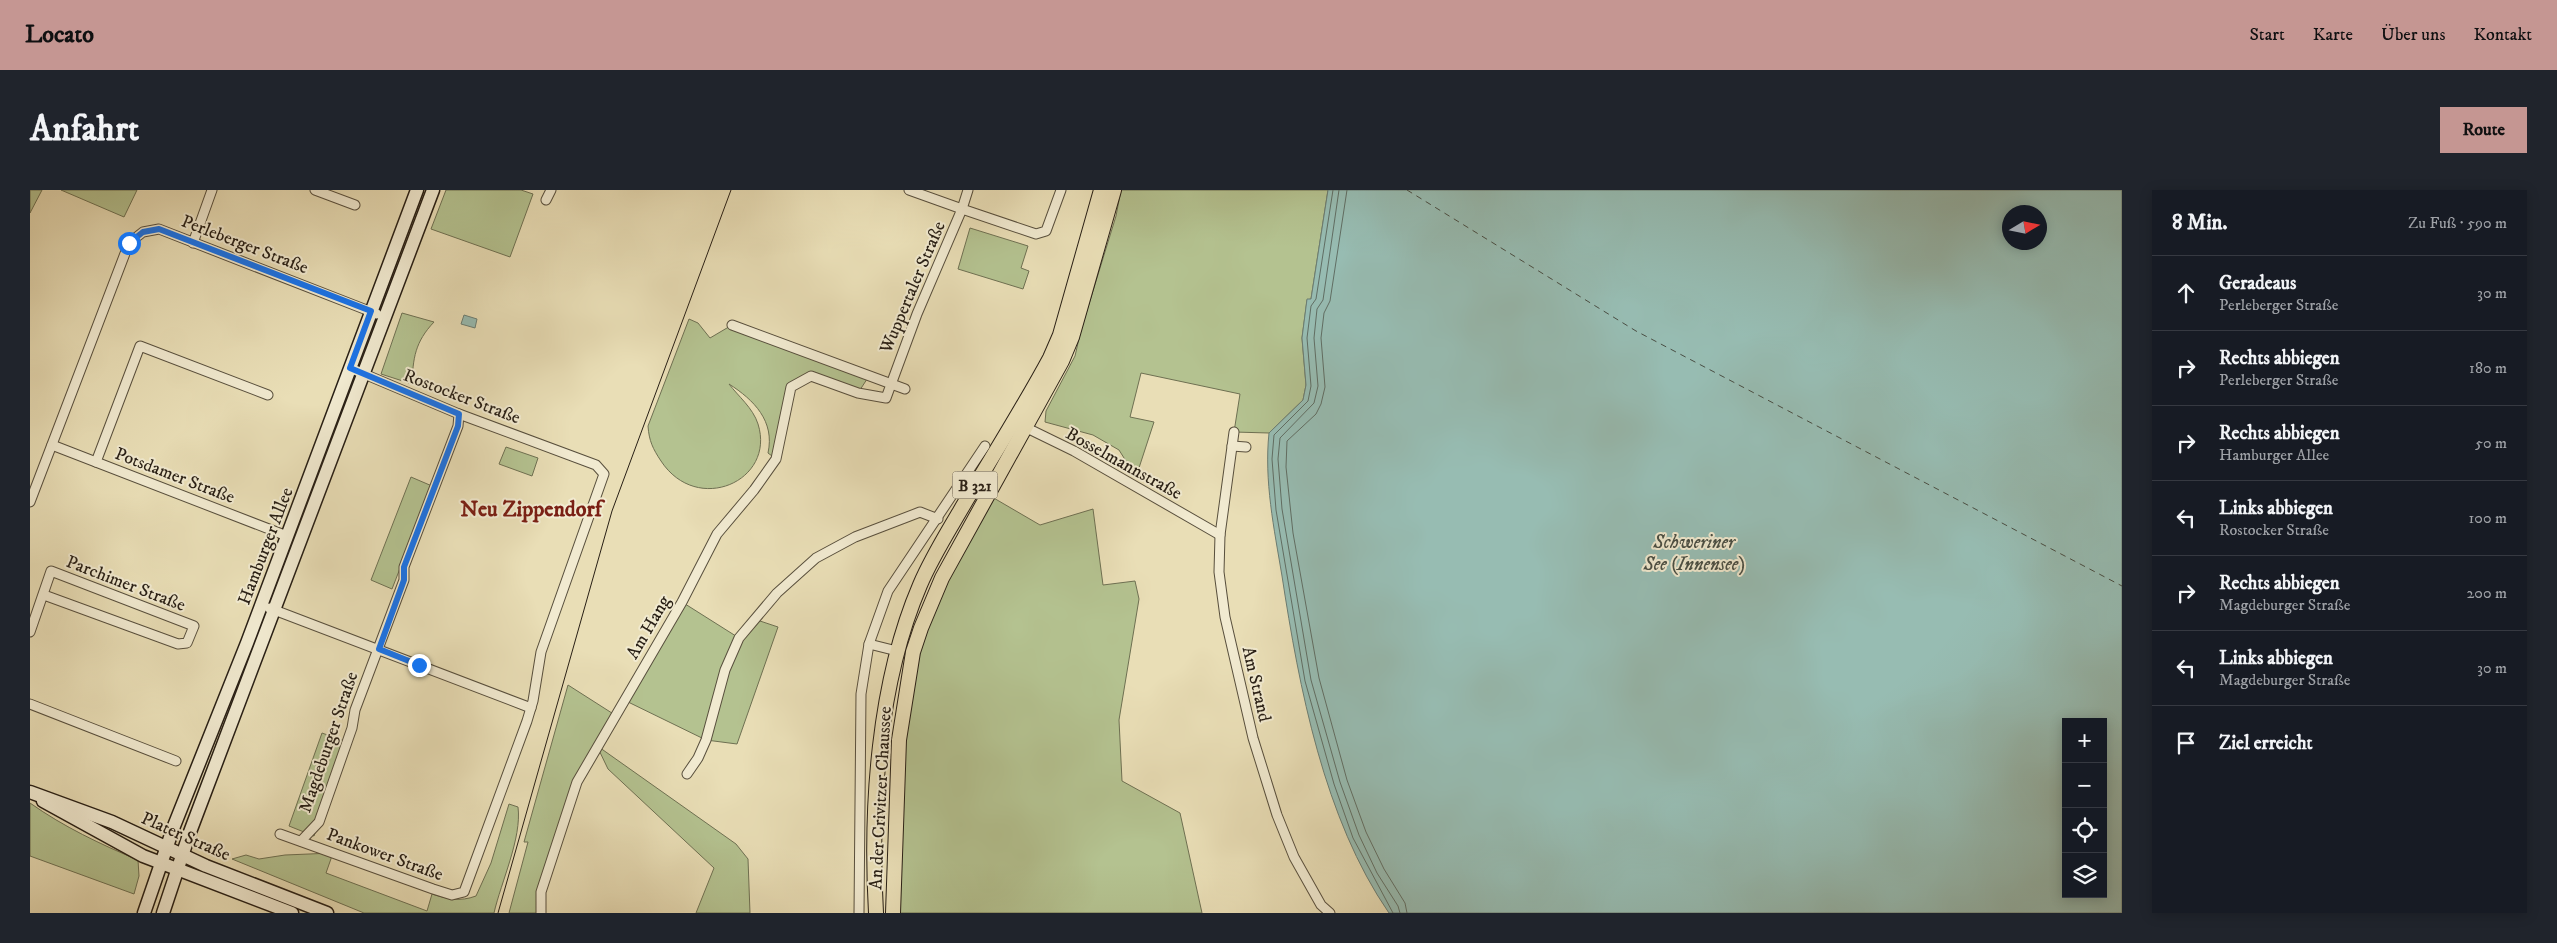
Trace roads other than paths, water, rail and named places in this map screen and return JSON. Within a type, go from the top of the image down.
[{"type":"main road","name":"An der Crivitzer Chaussee","points":[[876,913],[875,842],[880,754],[897,651],[911,607],[931,562],[1042,372],[1060,334],[1100,190]]},
{"type":"main road","name":"An der Crivitzer Chaussee","points":[[894,913],[899,740],[913,652],[942,578],[1062,362],[1072,336],[1114,190]]},
{"type":"street","points":[[193,243],[212,190]]},
{"type":"street","points":[[316,190],[355,205]]},
{"type":"street","name":"Hamburger Allee","points":[[144,913],[417,190]]},
{"type":"street","name":"Hamburger Allee","points":[[163,913],[273,610],[432,190]]},
{"type":"street","points":[[546,200],[551,190]]},
{"type":"street","name":"Wuppertaler Straße","points":[[892,379],[962,209],[909,190]]},
{"type":"street","points":[[968,190],[962,209],[1036,234],[1046,232],[1061,190]]},
{"type":"street","name":"Perleberger Straße","points":[[30,502],[129,243],[143,232],[159,229],[385,317]]},
{"type":"street","points":[[732,325],[892,379],[905,389]]},
{"type":"street","points":[[96,462],[140,346],[268,395]]},
{"type":"street","name":"Rostocker Straße","points":[[350,368],[459,414],[596,464],[604,474],[540,652],[531,708]]},
{"type":"street","name":"Am Hang","points":[[541,913],[541,892],[577,782],[682,602],[717,534],[754,490],[776,459],[791,387],[811,376],[858,393],[886,398],[892,379]]},
{"type":"street","name":"Magdeburger Straße","points":[[301,841],[319,822],[352,728],[355,710],[404,580],[404,567],[458,426],[459,414]]},
{"type":"street","name":"Bosselmannstraße","points":[[1010,426],[1024,429],[1074,451],[1220,535]]},
{"type":"street","name":"Am Strand","points":[[1234,432],[1220,535],[1219,572],[1225,617],[1253,738],[1281,827],[1321,905],[1330,913]]},
{"type":"street","name":"Potsdamer Straße","points":[[52,445],[287,536]]},
{"type":"street","points":[[687,774],[698,758],[706,740],[726,670],[739,638],[777,593],[816,558],[855,537],[920,512],[938,519],[985,446]]},
{"type":"street","points":[[1232,446],[1246,447]]},
{"type":"street","name":"An der Crivitzer Chaussee","points":[[858,913],[861,702],[869,644],[888,590],[938,519]]},
{"type":"street","name":"Parchimer Straße","points":[[30,632],[51,571],[194,626],[187,643],[178,644],[44,595]]},
{"type":"street","points":[[261,604],[531,708]]},
{"type":"street","points":[[869,644],[897,651]]},
{"type":"street","points":[[30,704],[176,761]]},
{"type":"street","name":"Pankower Straße","points":[[280,834],[452,895],[464,892],[531,708]]},
{"type":"street","name":"Plater Straße","points":[[30,792],[78,808],[183,855],[327,913]]},
{"type":"street","name":"Plater Straße","points":[[30,792],[65,815],[162,863],[292,913]]},
{"type":"street","name":"B 321","points":[[871,913],[871,870],[875,842]]},
{"type":"water","name":"Schweriner See (Innensee)","points":[[1328,190],[2122,190],[2122,913],[1389,913],[1366,876],[1347,836],[1331,794],[1318,751],[1306,707],[1297,662],[1271,504],[1268,469],[1269,433],[1303,400],[1306,385],[1302,338],[1307,299],[1311,299]]},
{"type":"water","points":[[464,315],[477,319],[475,328],[461,324]]},
{"type":"tram line","points":[[498,913],[612,511],[731,190]]},
{"type":"district","name":"Neu Zippendorf","points":[[531,508]]}]
